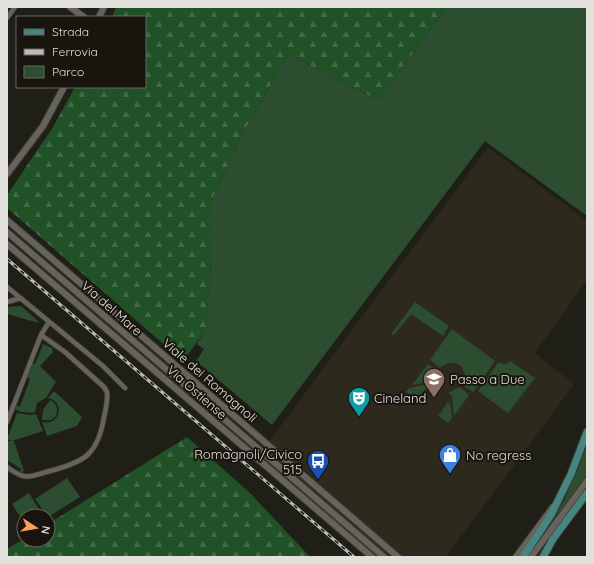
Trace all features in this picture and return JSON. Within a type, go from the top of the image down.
[{"type":"main road","points":[[523,557],[551,515],[571,474],[587,432]]},
{"type":"main road","points":[[543,557],[553,539],[587,493]]},
{"type":"street","points":[[7,18],[15,7]]},
{"type":"street","points":[[70,7],[83,16]]},
{"type":"street","points":[[100,16],[104,7]]},
{"type":"street","points":[[7,174],[43,126],[63,88]]},
{"type":"street","name":"Viale dei Romagnoli","points":[[7,220],[398,557]]},
{"type":"street","name":"Via del Mare","points":[[7,232],[384,557]]},
{"type":"street","name":"Via Ostiense","points":[[7,244],[372,557]]},
{"type":"street","points":[[7,287],[103,366],[125,388]]},
{"type":"street","points":[[7,302],[21,298]]},
{"type":"street","points":[[7,422],[41,335],[49,322]]},
{"type":"street","points":[[7,467],[19,476],[26,477],[67,467],[86,457],[98,442],[101,434],[108,397],[106,389],[65,352],[41,335]]},
{"type":"street","points":[[531,557],[587,481]]},
{"type":"street","points":[[516,557],[557,501]]},
{"type":"shaded area","points":[[488,147],[587,221],[587,280],[535,353],[574,384],[446,557],[372,557],[257,458]]},
{"type":"green space","points":[[116,7],[447,7],[378,100],[288,54],[243,133],[211,202],[211,259],[206,330],[183,361],[7,208],[7,195],[53,127],[74,88],[146,88],[146,16],[112,16]]},
{"type":"green space","points":[[447,7],[587,7],[587,216],[485,141],[272,425],[196,361],[204,349],[197,344],[206,329],[211,259],[211,202],[243,133],[288,54],[378,100]]},
{"type":"green space","points":[[415,302],[449,326],[443,336],[411,314],[394,335],[391,334]]},
{"type":"green space","points":[[21,306],[39,323],[7,314],[7,307]]},
{"type":"green space","points":[[452,329],[495,361],[473,392],[462,385],[465,374],[461,366],[456,363],[450,363],[445,364],[440,368],[430,360]]},
{"type":"green space","points":[[43,344],[52,348],[53,352],[40,366],[56,382],[46,398],[37,403],[35,412],[30,413],[14,409],[16,405],[20,407],[30,379],[26,377],[31,363],[35,364]]},
{"type":"green space","points":[[510,361],[535,378],[508,413],[478,391],[498,363],[507,364]]},
{"type":"green space","points":[[428,364],[438,371],[437,384],[432,381],[412,385]]},
{"type":"green space","points":[[424,385],[427,387],[417,400],[406,392],[409,388]]},
{"type":"green space","points":[[460,387],[469,395],[454,416],[452,396],[448,393]]},
{"type":"green space","points":[[54,391],[82,417],[77,426],[47,436],[42,422],[48,422],[57,417],[59,408],[54,400],[48,398]]},
{"type":"green space","points":[[50,400],[56,406],[56,416],[51,420],[42,420],[43,410]]},
{"type":"green space","points":[[448,402],[450,404],[452,418],[448,423],[438,416]]},
{"type":"green space","points":[[17,413],[30,415],[36,414],[43,431],[12,441],[7,439]]},
{"type":"green space","points":[[187,437],[251,494],[310,557],[7,557],[7,549],[16,544],[16,548],[56,548],[56,519]]},
{"type":"green space","points":[[7,441],[14,441],[24,471],[19,473],[21,469],[7,460]]},
{"type":"green space","points":[[587,446],[587,477],[528,557],[564,500]]},
{"type":"green space","points":[[67,478],[80,497],[56,512],[56,508],[42,508],[35,499]]},
{"type":"green space","points":[[29,493],[38,508],[16,508],[16,510],[12,504]]},
{"type":"railway","points":[[7,259],[354,557]]},
{"type":"place","name":"Passo a Due","points":[[434,398]]},
{"type":"place","name":"Cineland","points":[[359,418]]},
{"type":"place","name":"No regress","points":[[450,474]]},
{"type":"place","name":"Romagnoli/Civico 515","points":[[318,480]]}]
